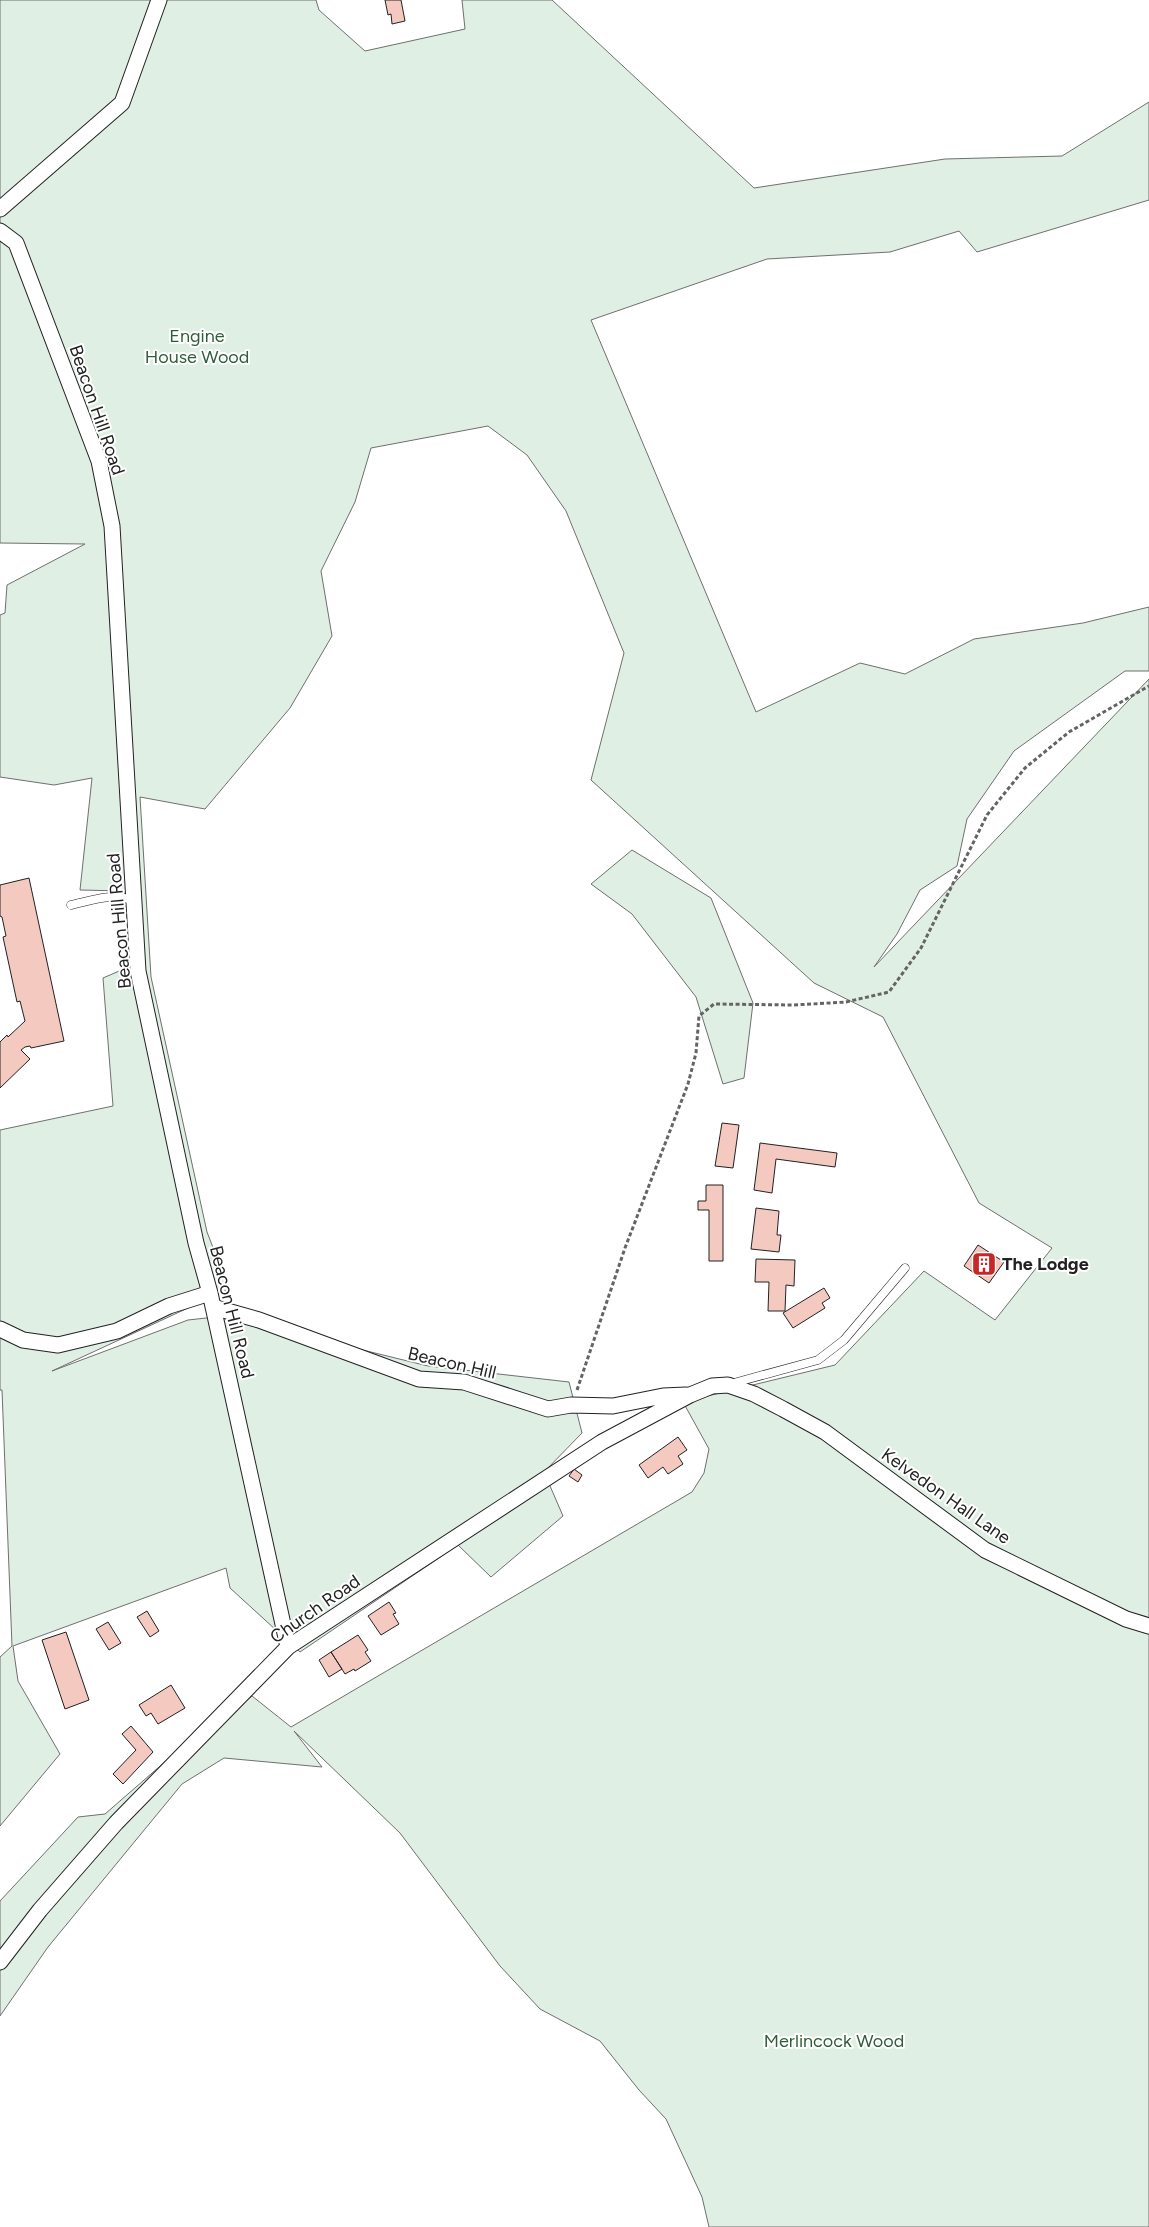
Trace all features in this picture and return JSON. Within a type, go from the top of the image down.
[{"type":"street","points":[[0,209],[122,103],[159,0]]},
{"type":"street","name":"Beacon Hill Road","points":[[0,231],[16,243],[99,461],[112,526],[138,970],[196,1243],[212,1300],[288,1647]]},
{"type":"street","points":[[0,1329],[23,1340],[58,1345],[117,1331],[169,1306],[212,1300]]},
{"type":"street","name":"Beacon Hill","points":[[212,1300],[259,1320],[419,1379],[464,1382],[548,1409],[571,1406],[613,1406],[677,1394],[690,1395]]},
{"type":"street","name":"Church Road","points":[[0,1962],[40,1910],[116,1823],[288,1647],[602,1442],[690,1395],[712,1386],[728,1385]]},
{"type":"street","name":"Kelvedon Hall Lane","points":[[728,1385],[754,1394],[825,1432],[985,1550],[1126,1619],[1149,1626]]},
{"type":"lane","points":[[71,906],[112,896],[122,896],[134,901]]},
{"type":"lane","points":[[728,1385],[818,1360],[844,1340],[905,1268]]},
{"type":"path","points":[[571,1406],[582,1380],[625,1248],[688,1084],[696,1053],[699,1016],[714,1004],[794,1005],[846,1002],[890,992],[921,948],[987,816],[1025,768],[1069,732],[1149,686]]},
{"type":"green space","points":[[0,0],[316,0],[319,10],[365,51],[465,29],[462,0],[552,0],[754,188],[945,159],[1062,156],[1149,102],[1149,200],[977,252],[959,231],[890,252],[767,259],[591,320],[756,712],[860,663],[905,674],[974,639],[1083,623],[1149,607],[1149,671],[1125,671],[1014,751],[967,819],[957,866],[920,890],[897,934],[874,967],[1149,679],[1149,2227],[709,2227],[702,2197],[666,2119],[639,2090],[600,2041],[540,2009],[500,1966],[400,1833],[294,1731],[322,1767],[224,1758],[182,1784],[48,1947],[0,2016],[0,1901],[78,1817],[105,1814],[190,1740],[252,1696],[291,1727],[692,1492],[704,1473],[709,1449],[683,1402],[835,1365],[924,1271],[995,1320],[1052,1248],[979,1203],[883,1017],[814,983],[591,780],[624,653],[566,511],[527,455],[488,426],[371,448],[355,502],[321,571],[332,636],[290,708],[205,809],[140,797],[151,977],[207,1232],[229,1289],[52,1371],[188,1320],[224,1316],[428,1366],[569,1382],[582,1433],[544,1472],[563,1516],[491,1577],[458,1545],[300,1652],[230,1588],[226,1568],[13,1646],[18,1681],[60,1754],[0,1826],[0,1657],[12,1646],[2,1390],[0,1390],[0,1130],[113,1106],[103,978],[133,965],[124,891],[80,890],[92,778],[54,785],[0,777],[0,615],[5,613],[7,585],[85,544],[0,543]]},
{"type":"green space","points":[[632,850],[711,898],[753,1003],[744,1078],[723,1084],[696,997],[632,914],[591,884]]},
{"type":"building","points":[[385,0],[401,0],[405,21],[392,24],[391,14],[388,15]]},
{"type":"building","points":[[29,878],[64,1041],[31,1048],[30,1046],[25,1047],[21,1050],[30,1059],[0,1088],[0,1042],[25,1021],[20,1001],[17,1002],[3,937],[6,936],[2,917],[0,916],[0,885]]},
{"type":"building","points":[[722,1123],[739,1125],[733,1168],[715,1166]]},
{"type":"building","points":[[760,1143],[837,1153],[835,1167],[776,1159],[772,1193],[754,1190]]},
{"type":"building","points":[[706,1185],[723,1185],[723,1261],[709,1261],[709,1210],[698,1210],[698,1201],[706,1201]]},
{"type":"building","points":[[756,1208],[779,1211],[777,1235],[781,1235],[779,1252],[751,1249]]},
{"type":"building","name":"The Lodge","points":[[978,1245],[1004,1262],[989,1283],[964,1266]]},
{"type":"building","points":[[756,1259],[795,1260],[794,1286],[786,1285],[785,1311],[768,1311],[769,1282],[755,1282]]},
{"type":"building","points":[[824,1288],[830,1298],[822,1303],[825,1308],[793,1328],[783,1313]]},
{"type":"building","points":[[678,1437],[687,1450],[678,1456],[683,1464],[668,1474],[663,1467],[648,1478],[639,1465]]},
{"type":"building","points":[[574,1469],[582,1475],[578,1482],[569,1476]]},
{"type":"building","points":[[389,1602],[396,1613],[393,1614],[399,1624],[381,1635],[368,1616]]},
{"type":"building","points":[[147,1611],[159,1631],[150,1637],[137,1617]]},
{"type":"building","points":[[108,1622],[121,1643],[109,1650],[96,1629]]},
{"type":"building","points":[[66,1632],[89,1700],[65,1709],[42,1640]]},
{"type":"building","points":[[358,1635],[368,1650],[365,1652],[371,1661],[355,1671],[354,1669],[345,1674],[331,1652]]},
{"type":"building","points":[[331,1652],[342,1669],[329,1677],[319,1660]]},
{"type":"building","points":[[171,1685],[185,1708],[158,1724],[151,1713],[146,1716],[139,1705]]},
{"type":"building","points":[[131,1726],[153,1752],[123,1784],[113,1774],[136,1750],[122,1734]]},
{"type":"place","name":"The Lodge","points":[[984,1264]]},
{"type":"park label","name":"Engine House Wood","points":[[197,346]]},
{"type":"park label","name":"Merlincock Wood","points":[[834,2041]]}]
